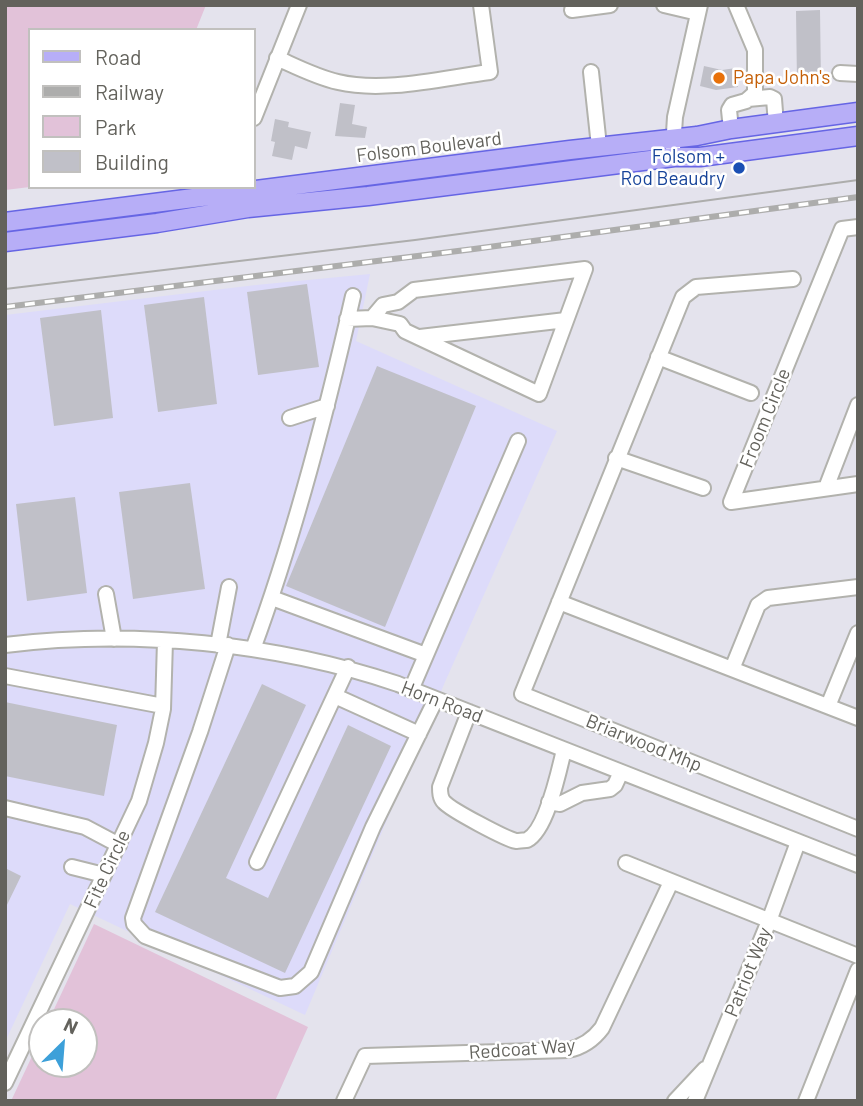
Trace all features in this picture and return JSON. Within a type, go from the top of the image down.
[{"type":"main road","name":"Folsom Boulevard","points":[[5,242],[157,223],[246,195],[472,184],[673,148],[697,136],[731,129],[858,112]]},
{"type":"main road","name":"Folsom Boulevard","points":[[5,222],[246,195],[599,146],[673,148],[700,157],[858,136]]},
{"type":"street","points":[[256,113],[299,5]]},
{"type":"street","points":[[277,58],[338,83],[373,86],[490,72],[481,5]]},
{"type":"street","points":[[572,10],[610,5]]},
{"type":"street","points":[[664,5],[699,9],[675,117],[673,148]]},
{"type":"street","points":[[736,5],[755,50],[755,93],[748,99]]},
{"type":"street","points":[[591,72],[599,146]]},
{"type":"street","points":[[840,74],[858,74]]},
{"type":"street","points":[[731,129],[729,110],[732,104],[748,99],[774,99],[776,124]]},
{"type":"street","name":"Froom Circle","points":[[858,227],[842,229],[731,502],[858,484]]},
{"type":"street","points":[[372,318],[383,305],[398,302],[414,290],[585,269],[539,394],[405,331],[400,324],[398,302]]},
{"type":"street","name":"Briarwood Mhp","points":[[793,279],[696,287],[683,297],[522,694],[858,829]]},
{"type":"street","points":[[253,649],[272,598],[327,406],[353,296]]},
{"type":"street","points":[[347,319],[372,318],[400,324]]},
{"type":"street","points":[[419,337],[566,320]]},
{"type":"street","points":[[658,357],[751,393]]},
{"type":"street","points":[[826,488],[858,405]]},
{"type":"street","points":[[290,418],[327,406]]},
{"type":"street","points":[[411,690],[518,442]]},
{"type":"street","points":[[617,458],[703,488]]},
{"type":"street","points":[[229,587],[223,645],[200,732],[133,918],[134,924],[145,936],[280,988],[288,989],[304,979],[311,972],[373,827],[436,699]]},
{"type":"street","points":[[732,669],[758,605],[763,600],[858,587]]},
{"type":"street","points":[[106,594],[114,639]]},
{"type":"street","points":[[272,598],[426,655]]},
{"type":"street","points":[[559,602],[858,718]]},
{"type":"street","points":[[828,706],[858,633]]},
{"type":"street","name":"Horn Road","points":[[6,640],[114,639],[223,645],[348,667],[858,865]]},
{"type":"street","name":"Fite Circle","points":[[5,1083],[118,845],[148,774],[163,706],[165,641]]},
{"type":"street","points":[[257,862],[348,667]]},
{"type":"street","points":[[5,676],[163,706]]},
{"type":"street","points":[[335,696],[419,734]]},
{"type":"street","points":[[469,712],[440,787],[440,796],[444,803],[462,814],[516,841],[526,840],[536,832],[549,802],[564,750]]},
{"type":"street","points":[[549,802],[560,804],[585,793],[610,789],[621,772]]},
{"type":"street","points":[[5,808],[85,827],[118,845]]},
{"type":"street","name":"Patriot Way","points":[[695,1101],[769,922],[798,842]]},
{"type":"street","points":[[626,863],[858,956]]},
{"type":"street","points":[[72,867],[104,875]]},
{"type":"street","name":"Redcoat Way","points":[[344,1101],[365,1056],[568,1050],[595,1038],[671,882]]},
{"type":"street","points":[[806,1101],[858,970]]},
{"type":"street","points":[[675,1101],[713,1060]]},
{"type":"shaded area","points":[[370,274],[356,341],[557,431],[445,682],[305,1015],[70,904],[5,1042],[5,315]]},
{"type":"green space","points":[[5,5],[206,5],[197,28],[28,28],[28,187],[5,190]]},
{"type":"green space","points":[[94,924],[308,1027],[275,1101],[11,1101],[28,1065],[28,1078],[98,1078],[98,1008],[55,1008]]},
{"type":"building","points":[[820,10],[821,83],[797,83],[796,11]]},
{"type":"building","name":"Papa John's","points":[[704,66],[722,70],[736,68],[738,87],[716,90],[700,86]]},
{"type":"building","points":[[340,103],[355,105],[352,124],[367,127],[365,138],[335,136]]},
{"type":"building","points":[[275,119],[289,122],[288,127],[311,132],[307,149],[295,146],[292,160],[272,156],[275,142],[271,141]]},
{"type":"building","points":[[307,284],[319,367],[258,375],[247,292]]},
{"type":"building","points":[[204,297],[217,404],[158,412],[144,305]]},
{"type":"building","points":[[101,310],[113,418],[54,426],[40,318]]},
{"type":"building","points":[[377,366],[476,406],[385,627],[286,586]]},
{"type":"building","points":[[190,483],[205,589],[133,599],[119,492]]},
{"type":"building","points":[[75,497],[87,593],[27,601],[16,504]]},
{"type":"building","points":[[262,684],[306,705],[226,878],[268,898],[348,725],[391,746],[285,973],[155,912]]},
{"type":"building","points":[[5,702],[117,725],[104,796],[5,776]]},
{"type":"building","points":[[5,868],[21,876],[5,909]]},
{"type":"tram line","points":[[5,289],[415,240],[858,180]]},
{"type":"railway","points":[[5,307],[474,249],[858,197]]},
{"type":"place","name":"Papa John's","points":[[719,78]]},
{"type":"place","name":"Folsom + Rod Beaudry","points":[[739,168]]}]
